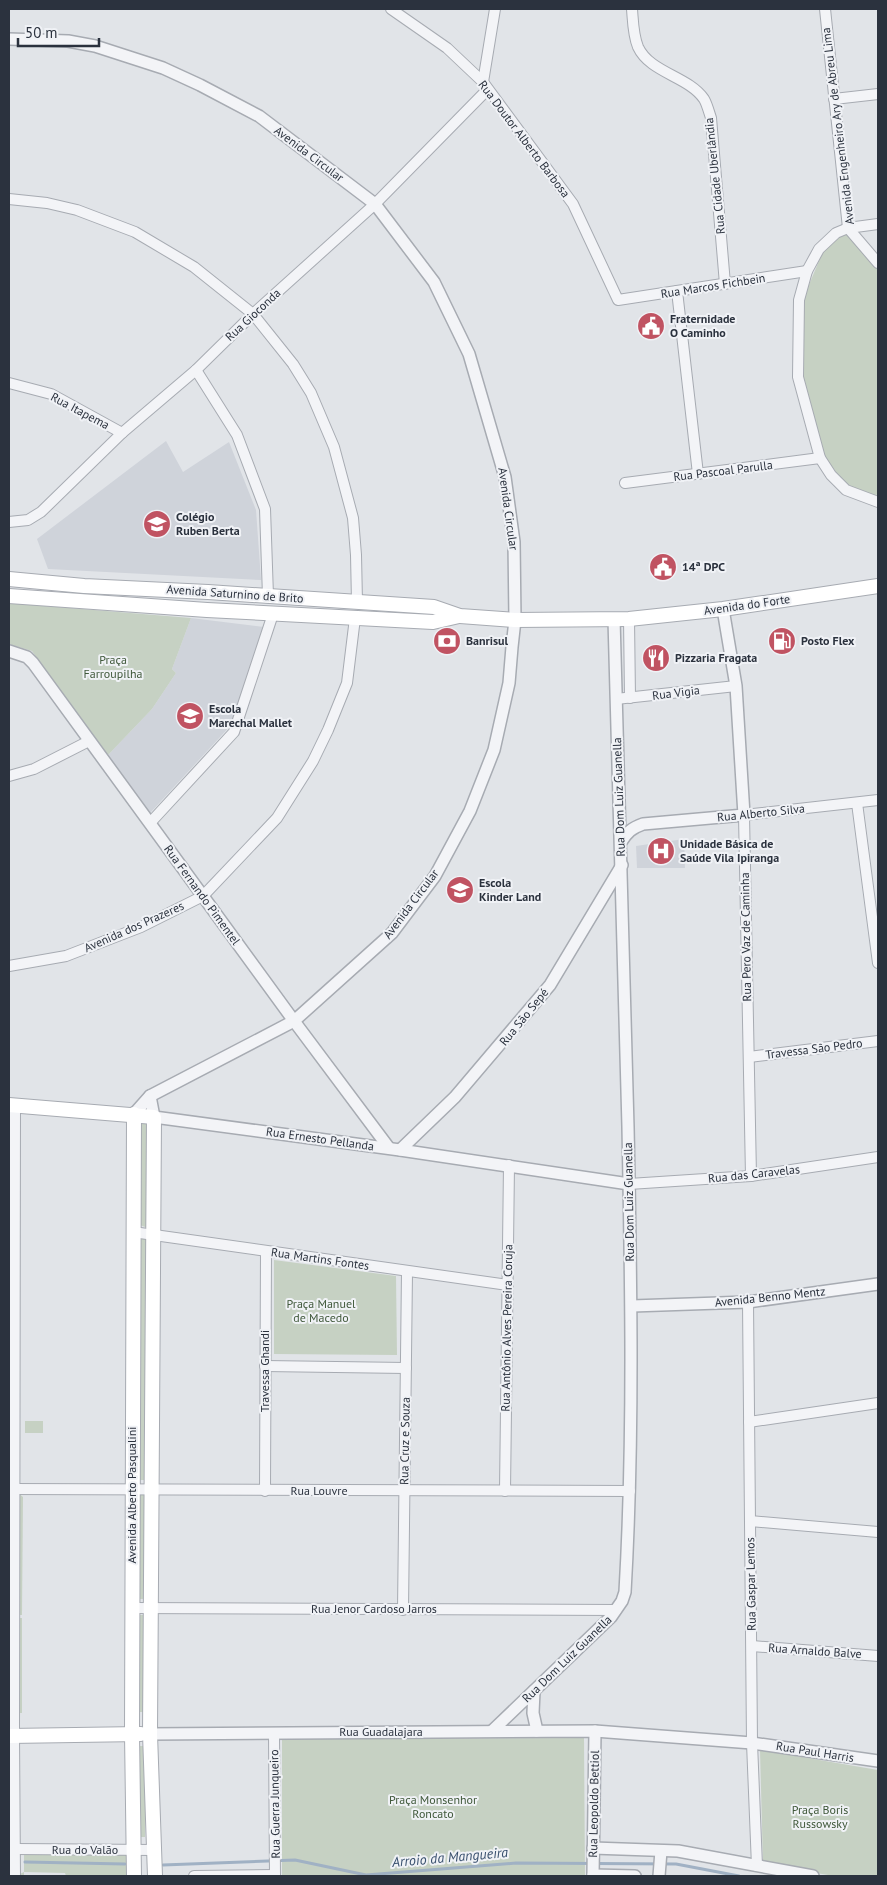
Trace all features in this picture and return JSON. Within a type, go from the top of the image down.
[{"type":"main road","name":"Avenida Saturnino de Brito","points":[[9,579],[84,586],[434,608],[460,616],[515,620],[614,619]]},
{"type":"main road","name":"Avenida do Forte","points":[[614,619],[723,609],[878,586]]},
{"type":"main road","name":"Avenida Saturnino de Brito","points":[[9,596],[273,614],[433,622],[460,616]]},
{"type":"main road","points":[[273,614],[274,597]]},
{"type":"main road","name":"Rua Ernesto Pellanda","points":[[12,1105],[154,1117]]},
{"type":"main road","name":"Avenida Alberto Pasqualini","points":[[134,1114],[132,1489],[134,1876]]},
{"type":"main road","name":"Avenida Alberto Pasqualini","points":[[154,1117],[150,1489],[150,1734],[155,1876]]},
{"type":"main road","name":"Rua Guadalajara","points":[[11,1736],[150,1734]]},
{"type":"street","name":"Rua Doutor Alberto Barbosa","points":[[391,9],[447,48],[485,86],[573,204],[618,300]]},
{"type":"street","points":[[485,86],[495,9]]},
{"type":"street","name":"Avenida Engenheiro Ary de Abreu Lima","points":[[825,9],[848,228],[878,263]]},
{"type":"street","name":"Rua Cidade Uberlândia","points":[[632,11],[635,36],[639,49],[653,64],[691,87],[704,100],[711,118],[725,284]]},
{"type":"street","name":"Avenida Circular","points":[[9,39],[68,41],[95,46],[163,68],[259,116],[374,204],[434,282],[469,354],[505,477],[514,542],[515,620],[509,683],[494,750],[470,811],[440,868],[392,933],[294,1021],[150,1096],[134,1114]]},
{"type":"street","name":"Rua Gioconda","points":[[9,522],[28,520],[41,512],[122,434],[196,370],[253,314],[374,204],[485,86]]},
{"type":"street","points":[[834,99],[878,94]]},
{"type":"street","points":[[9,199],[76,210],[135,232],[194,267],[253,314],[293,364],[308,387],[321,412],[334,447],[353,518],[357,602]]},
{"type":"street","points":[[878,224],[848,228],[836,233],[819,249],[807,271],[799,300],[798,377],[820,458],[831,475],[846,490],[878,501],[878,507]]},
{"type":"street","name":"Rua Marcos Fichbein","points":[[618,300],[807,271]]},
{"type":"street","points":[[677,291],[698,474]]},
{"type":"street","points":[[196,370],[237,435],[264,509],[274,597]]},
{"type":"street","name":"Rua Itapema","points":[[9,382],[51,394],[122,434]]},
{"type":"street","name":"Rua Pascoal Parulla","points":[[625,483],[820,458]]},
{"type":"street","name":"Rua Pero Vaz de Caminha","points":[[723,609],[736,686],[744,815],[751,1176]]},
{"type":"street","points":[[150,823],[234,732],[273,614]]},
{"type":"street","name":"Avenida dos Prazeres","points":[[9,966],[66,956],[141,927],[203,896],[277,818],[313,761],[347,683],[356,618]]},
{"type":"street","name":"Rua Dom Luiz Guanella","points":[[492,1732],[611,1617],[625,1592],[630,1491],[632,1306],[622,864],[614,619]]},
{"type":"street","points":[[629,619],[630,698]]},
{"type":"street","name":"Rua Fernando Pimentel","points":[[9,651],[27,657],[33,663],[294,1021],[394,1149]]},
{"type":"street","name":"Rua Vigia","points":[[616,699],[736,686]]},
{"type":"street","points":[[9,776],[34,769],[90,741]]},
{"type":"street","name":"Rua Alberto Silva","points":[[620,842],[632,828],[643,824],[878,800]]},
{"type":"street","points":[[857,803],[878,963]]},
{"type":"street","points":[[620,812],[624,818],[643,824]]},
{"type":"street","name":"Rua São Sepé","points":[[394,1149],[455,1098],[550,984],[622,864]]},
{"type":"street","name":"Travessa São Pedro","points":[[749,1057],[878,1041]]},
{"type":"street","points":[[150,1096],[154,1117]]},
{"type":"street","points":[[12,1105],[11,1736],[16,1849],[15,1876]]},
{"type":"street","name":"Rua Ernesto Pellanda","points":[[154,1117],[509,1165],[629,1184]]},
{"type":"street","name":"Rua das Caravelas","points":[[629,1184],[751,1176],[878,1157]]},
{"type":"street","name":"Rua Antônio Alves Pereira Coruja","points":[[505,1491],[509,1165]]},
{"type":"street","name":"Rua Martins Fontes","points":[[133,1232],[508,1285]]},
{"type":"street","name":"Travessa Ghandi","points":[[266,1252],[266,1491]]},
{"type":"street","name":"Rua Cruz e Souza","points":[[403,1610],[407,1272]]},
{"type":"street","name":"Avenida Benno Mentz","points":[[632,1306],[748,1302],[878,1284]]},
{"type":"street","name":"Rua Gaspar Lemos","points":[[748,1302],[752,1743],[757,1866]]},
{"type":"street","points":[[265,1366],[406,1368]]},
{"type":"street","points":[[749,1422],[878,1403]]},
{"type":"street","name":"Rua Louvre","points":[[12,1489],[630,1491]]},
{"type":"street","points":[[750,1521],[878,1532]]},
{"type":"street","name":"Rua Jenor Cardoso Jarros","points":[[132,1608],[616,1610]]},
{"type":"street","name":"Rua Arnaldo Balve","points":[[752,1646],[878,1656]]},
{"type":"street","points":[[534,1691],[533,1713],[537,1732]]},
{"type":"street","name":"Rua Guadalajara","points":[[150,1734],[595,1732],[752,1743]]},
{"type":"street","name":"Rua Leopoldo Bettiol","points":[[593,1865],[595,1732]]},
{"type":"street","name":"Rua Guerra Junqueiro","points":[[274,1733],[275,1876]]},
{"type":"street","name":"Rua Paul Harris","points":[[752,1743],[878,1762]]},
{"type":"street","name":"Rua do Valão","points":[[16,1849],[154,1850]]},
{"type":"street","points":[[593,1865],[660,1864],[678,1851],[813,1876]]},
{"type":"street","points":[[593,1865],[635,1876]]},
{"type":"street","points":[[194,1876],[275,1876]]},
{"type":"shaded area","name":"Colégio Ruben Berta","points":[[166,441],[183,472],[229,442],[256,510],[261,580],[48,569],[37,539]]},
{"type":"shaded area","name":"Escola Marechal Mallet","points":[[191,618],[264,627],[233,723],[150,813],[108,755],[152,709],[176,673],[172,669]]},
{"type":"shaded area","name":"Unidade Básica de Saúde Vila Ipiranga","points":[[684,839],[685,868],[637,868],[636,846]]},
{"type":"green space","points":[[848,231],[878,265],[878,491],[876,497],[847,487],[825,457],[802,375],[803,299],[824,249]]},
{"type":"green space","name":"Praça Farroupilha","points":[[9,603],[191,618],[172,669],[176,673],[152,709],[108,755],[32,651],[9,644]]},
{"type":"green space","points":[[136,1117],[151,1120],[148,1228],[137,1224]]},
{"type":"green space","points":[[136,1237],[149,1237],[146,1480],[135,1480]]},
{"type":"green space","name":"Praça Manuel de Macedo","points":[[274,1260],[396,1276],[397,1355],[274,1354]]},
{"type":"green space","points":[[25,1421],[43,1421],[43,1433],[25,1433]]},
{"type":"green space","points":[[17,1492],[23,1497],[22,1615],[18,1615]]},
{"type":"green space","points":[[148,1493],[146,1599],[136,1599],[136,1494]]},
{"type":"green space","points":[[135,1615],[147,1615],[146,1712],[134,1712]]},
{"type":"green space","points":[[17,1618],[22,1618],[22,1713],[17,1713]]},
{"type":"green space","name":"Praça Monsenhor Roncato","points":[[584,1738],[585,1876],[282,1876],[282,1739]]},
{"type":"green space","points":[[136,1746],[145,1746],[145,1837],[137,1837]]},
{"type":"green space","name":"Praça Boris Russowsky","points":[[760,1750],[878,1770],[878,1876],[834,1876],[763,1864]]},
{"type":"green space","points":[[24,1845],[128,1846],[128,1876],[66,1876],[65,1873],[24,1872]]},
{"type":"waterway","name":"Arroio da Mangueira","points":[[163,1865],[295,1860],[366,1875],[516,1863],[676,1864],[739,1876]]},
{"type":"waterway","points":[[25,1862],[125,1864]]},
{"type":"place","name":"Fraternidade O Caminho","points":[[651,326]]},
{"type":"place","name":"Colégio Ruben Berta","points":[[157,524]]},
{"type":"place","name":"14ª DPC","points":[[663,567]]},
{"type":"place","name":"Banrisul","points":[[447,641]]},
{"type":"place","name":"Posto Flex","points":[[782,641]]},
{"type":"place","name":"Pizzaria Fragata","points":[[656,658]]},
{"type":"place","name":"Escola Marechal Mallet","points":[[190,716]]},
{"type":"place","name":"Unidade Básica de Saúde Vila Ipiranga","points":[[661,851]]},
{"type":"place","name":"Escola Kinder Land","points":[[460,890]]}]
